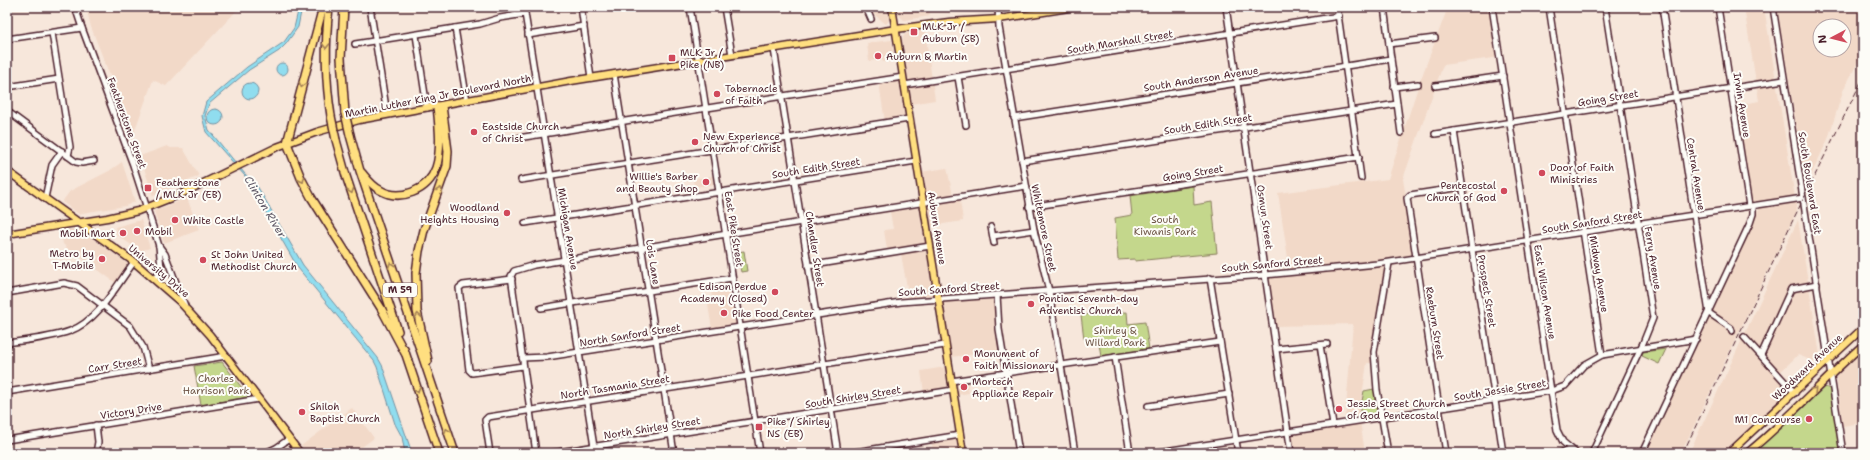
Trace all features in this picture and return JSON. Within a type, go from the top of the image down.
[{"type":"highway","points":[[323,7],[287,143],[298,171],[311,197],[381,308],[405,352]]},
{"type":"highway","name":"M 59","points":[[329,7],[326,61],[331,116],[336,140],[346,176],[438,453]]},
{"type":"highway","name":"M 59","points":[[344,7],[341,58],[345,113],[350,135],[360,171],[455,453]]},
{"type":"highway","points":[[360,171],[376,187],[392,194],[406,194],[424,185],[433,175],[437,161],[439,106]]},
{"type":"highway","points":[[439,106],[447,146],[448,166],[422,236],[417,258],[415,288],[419,326],[439,408]]},
{"type":"main road","name":"Auburn Avenue","points":[[892,7],[963,453]]},
{"type":"main road","name":"Martin Luther King Jr Boulevard North","points":[[7,234],[119,216],[147,208],[181,194],[287,143],[329,128],[387,114],[614,74],[896,30],[943,23],[999,19],[1075,7]]},
{"type":"main road","name":"University Drive","points":[[7,171],[134,262],[187,308],[226,356],[300,453]]},
{"type":"main road","name":"Woodward Avenue","points":[[1729,453],[1863,328]]},
{"type":"main road","name":"Woodward Avenue","points":[[1747,453],[1771,433],[1831,373],[1863,345]]},
{"type":"main road","points":[[1749,435],[1749,444],[1755,446]]},
{"type":"street","name":"Featherstone Street","points":[[75,7],[160,246],[165,254],[175,284],[187,308]]},
{"type":"street","points":[[370,7],[387,114]]},
{"type":"street","name":"Michigan Avenue","points":[[524,7],[595,453]]},
{"type":"street","points":[[581,7],[591,78]]},
{"type":"street","name":"East Pike Street","points":[[690,7],[760,453]]},
{"type":"street","points":[[724,7],[732,56]]},
{"type":"street","points":[[862,7],[868,12],[871,19]]},
{"type":"street","name":"Whittemore Street","points":[[998,7],[1006,69],[1029,207],[1049,291],[1075,453]]},
{"type":"street","name":"Osmun Street","points":[[1226,7],[1291,453]]},
{"type":"street","points":[[1337,7],[1362,178]]},
{"type":"street","points":[[1384,7],[1401,133]]},
{"type":"street","name":"East Wilson Avenue","points":[[1492,7],[1558,434],[1563,442],[1576,453]]},
{"type":"street","name":"Midway Avenue","points":[[1549,7],[1602,355]]},
{"type":"street","name":"Ferry Avenue","points":[[1592,453],[1641,348],[1653,318],[1605,7]]},
{"type":"street","name":"Central Avenue","points":[[1662,7],[1709,312]]},
{"type":"street","name":"Irwin Avenue","points":[[1642,453],[1696,340],[1753,214],[1718,7]]},
{"type":"street","name":"South Boulevard East","points":[[1772,7],[1843,453]]},
{"type":"street","points":[[355,44],[416,35],[525,14]]},
{"type":"street","name":"South Marshall Street","points":[[904,85],[1339,16]]},
{"type":"street","points":[[528,35],[584,26]]},
{"type":"street","points":[[7,40],[82,28]]},
{"type":"street","points":[[455,28],[467,101]]},
{"type":"street","points":[[52,33],[70,147],[68,156]]},
{"type":"street","points":[[416,35],[427,108]]},
{"type":"street","points":[[1389,44],[1435,38]]},
{"type":"street","name":"Chandler Street","points":[[774,49],[838,453]]},
{"type":"street","name":"South Anderson Avenue","points":[[1014,118],[1391,59]]},
{"type":"street","name":"Lois Lane","points":[[614,74],[674,453]]},
{"type":"street","points":[[1436,86],[1502,76]]},
{"type":"street","points":[[518,138],[903,77]]},
{"type":"street","points":[[958,77],[966,125]]},
{"type":"street","points":[[7,87],[60,79]]},
{"type":"street","name":"Going Street","points":[[1435,134],[1784,80]]},
{"type":"street","points":[[1394,87],[1418,84]]},
{"type":"street","name":"South Edith Street","points":[[1022,162],[1397,104]]},
{"type":"street","points":[[7,111],[78,162],[94,161]]},
{"type":"street","points":[[521,180],[909,119]]},
{"type":"street","name":"Prospect Street","points":[[1454,131],[1503,453]]},
{"type":"street","points":[[45,198],[52,165],[62,151]]},
{"type":"street","name":"Going Street","points":[[1029,207],[1359,157]]},
{"type":"street","name":"South Edith Street","points":[[525,223],[916,161]]},
{"type":"street","points":[[536,453],[512,279],[513,272],[522,267],[1026,186]]},
{"type":"street","name":"Raeburn Street","points":[[1446,453],[1408,196],[1462,187]]},
{"type":"street","name":"South Sanford Street","points":[[740,326],[894,303],[1265,275],[1389,263],[1803,198]]},
{"type":"street","points":[[991,227],[994,243]]},
{"type":"street","points":[[993,236],[1034,230]]},
{"type":"street","name":"Featherstone Street","points":[[155,279],[161,268],[160,246]]},
{"type":"street","points":[[808,266],[930,246]]},
{"type":"street","points":[[7,343],[70,331],[89,320],[103,304],[134,262]]},
{"type":"street","points":[[1388,453],[1377,387],[1374,350],[1389,263]]},
{"type":"street","points":[[541,308],[732,278]]},
{"type":"street","points":[[1210,278],[1238,453]]},
{"type":"street","points":[[512,279],[463,285],[459,288],[470,372],[523,366]]},
{"type":"street","points":[[7,293],[68,283],[79,287],[103,304],[133,330],[144,348],[149,369]]},
{"type":"street","points":[[1760,355],[1793,288],[1817,284]]},
{"type":"street","points":[[996,295],[999,327],[1019,453]]},
{"type":"street","points":[[1709,312],[1711,316],[1731,328],[1732,331]]},
{"type":"street","name":"North Sanford Street","points":[[522,358],[540,358],[740,326]]},
{"type":"street","points":[[1744,336],[1795,393]]},
{"type":"street","name":"South Jessie Street","points":[[1152,453],[1182,451],[1236,440],[1551,391],[1567,385],[1584,365],[1602,355],[1696,340]]},
{"type":"street","points":[[951,381],[1220,342]]},
{"type":"street","points":[[1276,349],[1327,344]]},
{"type":"street","name":"North Tasmania Street","points":[[490,453],[486,418],[488,416],[945,345]]},
{"type":"street","points":[[1320,345],[1333,425]]},
{"type":"street","name":"Carr Street","points":[[7,392],[226,356]]},
{"type":"street","points":[[1115,357],[1130,453]]},
{"type":"street","name":"South Shirley Street","points":[[755,421],[953,390]]},
{"type":"street","points":[[1148,406],[1229,394]]},
{"type":"street","name":"Victory Drive","points":[[7,440],[259,399]]},
{"type":"street","name":"North Shirley Street","points":[[552,453],[755,421]]},
{"type":"street","points":[[96,426],[98,442],[96,453]]},
{"type":"street","points":[[849,453],[960,436]]},
{"type":"street","points":[[265,453],[276,448],[289,439]]},
{"type":"street","points":[[1561,453],[1571,449]]},
{"type":"shaded area","points":[[86,7],[240,7],[166,86],[153,80],[133,135],[91,27]]},
{"type":"shaded area","points":[[865,7],[888,7],[890,19],[886,24]]},
{"type":"shaded area","points":[[897,7],[929,7],[930,16],[904,20],[898,15]]},
{"type":"shaded area","points":[[1448,7],[1493,7],[1500,57],[1443,65],[1403,179],[1416,258],[1389,262],[1375,347],[1375,363],[1367,363],[1359,416],[1345,419],[1353,324],[1276,326],[1268,274],[1290,271],[1278,193],[1388,179],[1419,84]]},
{"type":"shaded area","points":[[1744,7],[1764,7],[1797,210],[1681,453],[1646,453],[1759,209],[1758,203],[1749,204],[1734,106],[1759,101]]},
{"type":"shaded area","points":[[1777,7],[1863,7],[1863,52],[1843,91],[1828,139],[1806,186]]},
{"type":"shaded area","points":[[925,31],[935,100],[911,104],[902,40],[904,35],[908,33]]},
{"type":"shaded area","points":[[892,40],[895,60],[883,62],[882,59],[869,61],[867,43]]},
{"type":"shaded area","points":[[900,80],[906,118],[885,122],[879,83]]},
{"type":"shaded area","points":[[167,146],[171,148],[183,148],[199,176],[153,196],[140,156]]},
{"type":"shaded area","points":[[122,162],[135,202],[125,206],[82,213],[81,215],[62,202],[70,191],[109,171]]},
{"type":"shaded area","points":[[947,168],[954,200],[960,200],[963,221],[930,226],[921,172]]},
{"type":"shaded area","points":[[714,176],[715,184],[694,187],[693,179]]},
{"type":"shaded area","points":[[187,198],[199,230],[164,243],[154,211]]},
{"type":"shaded area","points":[[920,207],[926,244],[887,250],[884,230],[893,229],[890,212]]},
{"type":"shaded area","points":[[141,220],[150,248],[140,251],[117,235],[115,227]]},
{"type":"shaded area","points":[[1798,220],[1820,355],[1813,361],[1798,355],[1777,375],[1788,390],[1789,394],[1724,453],[1689,453]]},
{"type":"shaded area","points":[[80,229],[128,264],[116,283],[79,256],[74,256],[63,244],[61,230]]},
{"type":"shaded area","points":[[924,250],[927,251],[934,295],[931,297],[909,298],[901,254]]},
{"type":"shaded area","points":[[731,281],[738,325],[712,329],[708,305],[713,304],[710,284]]},
{"type":"shaded area","points":[[994,299],[994,321],[998,351],[951,357],[942,302]]},
{"type":"shaded area","points":[[1862,352],[1863,377],[1856,386],[1861,423],[1843,426],[1836,375]]},
{"type":"shaded area","points":[[945,367],[949,389],[924,393],[921,371]]},
{"type":"shaded area","points":[[967,382],[969,393],[957,395],[956,385],[958,383]]},
{"type":"shaded area","points":[[352,408],[374,438],[354,453],[306,453],[301,446]]},
{"type":"shaded area","points":[[1360,421],[1365,453],[1294,453],[1291,432]]},
{"type":"shaded area","points":[[957,439],[960,453],[933,453],[932,443]]},
{"type":"green space","name":"South Kiwanis Park","points":[[1193,186],[1194,205],[1212,202],[1217,253],[1135,261],[1135,259],[1118,260],[1115,218],[1132,215],[1130,196]]},
{"type":"green space","points":[[744,251],[747,271],[741,272],[737,252]]},
{"type":"green space","name":"Shirley & Willard Park","points":[[1127,312],[1128,324],[1145,322],[1149,349],[1101,356],[1098,337],[1084,339],[1081,315]]},
{"type":"green space","points":[[1666,349],[1659,364],[1642,356],[1643,352]]},
{"type":"green space","name":"Charles Harrison Park","points":[[222,362],[249,397],[201,405],[194,366]]},
{"type":"green space","name":"M1 Concourse","points":[[1825,387],[1830,389],[1840,453],[1746,453],[1822,388]]},
{"type":"green space","points":[[1374,389],[1377,413],[1359,416],[1364,391]]},
{"type":"water","name":"Clinton River","points":[[299,7],[302,7],[298,27],[286,44],[279,51],[249,70],[209,104],[205,116],[209,130],[245,174],[256,184],[303,265],[378,358],[382,365],[412,453],[405,453],[402,437],[395,424],[374,361],[298,268],[245,176],[206,132],[202,116],[206,102],[247,67],[284,42],[294,28]]},
{"type":"water","points":[[280,63],[284,63],[288,69],[284,75],[280,75],[276,71],[276,67]]},
{"type":"water","points":[[247,83],[253,83],[258,88],[256,97],[253,99],[247,99],[242,94],[242,88]]},
{"type":"water","points":[[212,109],[218,109],[223,114],[221,123],[218,125],[212,125],[207,120],[207,114]]},
{"type":"railway","points":[[1683,453],[1792,222],[1863,78]]},
{"type":"place","name":"MLK Jr / Auburn (SB)","points":[[914,32]]},
{"type":"place","name":"Auburn & Martin","points":[[878,56]]},
{"type":"place","name":"MLK Jr / Pike (NB)","points":[[672,58]]},
{"type":"place","name":"Tabernacle of Faith","points":[[717,94]]},
{"type":"place","name":"Eastside Church of Christ","points":[[474,132]]},
{"type":"place","name":"New Experience Church of Christ","points":[[695,142]]},
{"type":"place","name":"Door of Faith Ministries","points":[[1542,173]]},
{"type":"place","name":"Willie's Barber and Beauty Shop","points":[[706,182]]},
{"type":"place","name":"Featherstone / MLK Jr (EB)","points":[[148,188]]},
{"type":"place","name":"Pentecostal Church of God","points":[[1504,191]]},
{"type":"place","name":"Woodland Heights Housing","points":[[507,213]]},
{"type":"place","name":"White Castle","points":[[175,220]]},
{"type":"place","name":"Mobil","points":[[137,231]]},
{"type":"place","name":"Mobil Mart","points":[[123,233]]},
{"type":"place","name":"Metro by T-Mobile","points":[[102,259]]},
{"type":"place","name":"St John United Methodist Church","points":[[203,260]]},
{"type":"place","name":"Edison Perdue Academy (Closed)","points":[[775,292]]},
{"type":"place","name":"Pontiac Seventh-day Adventist Church","points":[[1031,304]]},
{"type":"place","name":"Pike Food Center","points":[[724,313]]},
{"type":"place","name":"Monument of Faith Missionary","points":[[966,359]]},
{"type":"place","name":"Mortech Appliance Repair","points":[[964,387]]},
{"type":"place","name":"Jessie Street Church of God Pentecostal","points":[[1339,409]]},
{"type":"place","name":"Shiloh Baptist Church","points":[[302,412]]},
{"type":"place","name":"M1 Concourse","points":[[1809,419]]},
{"type":"place","name":"Pike / Shirley NS (EB)","points":[[759,427]]}]
